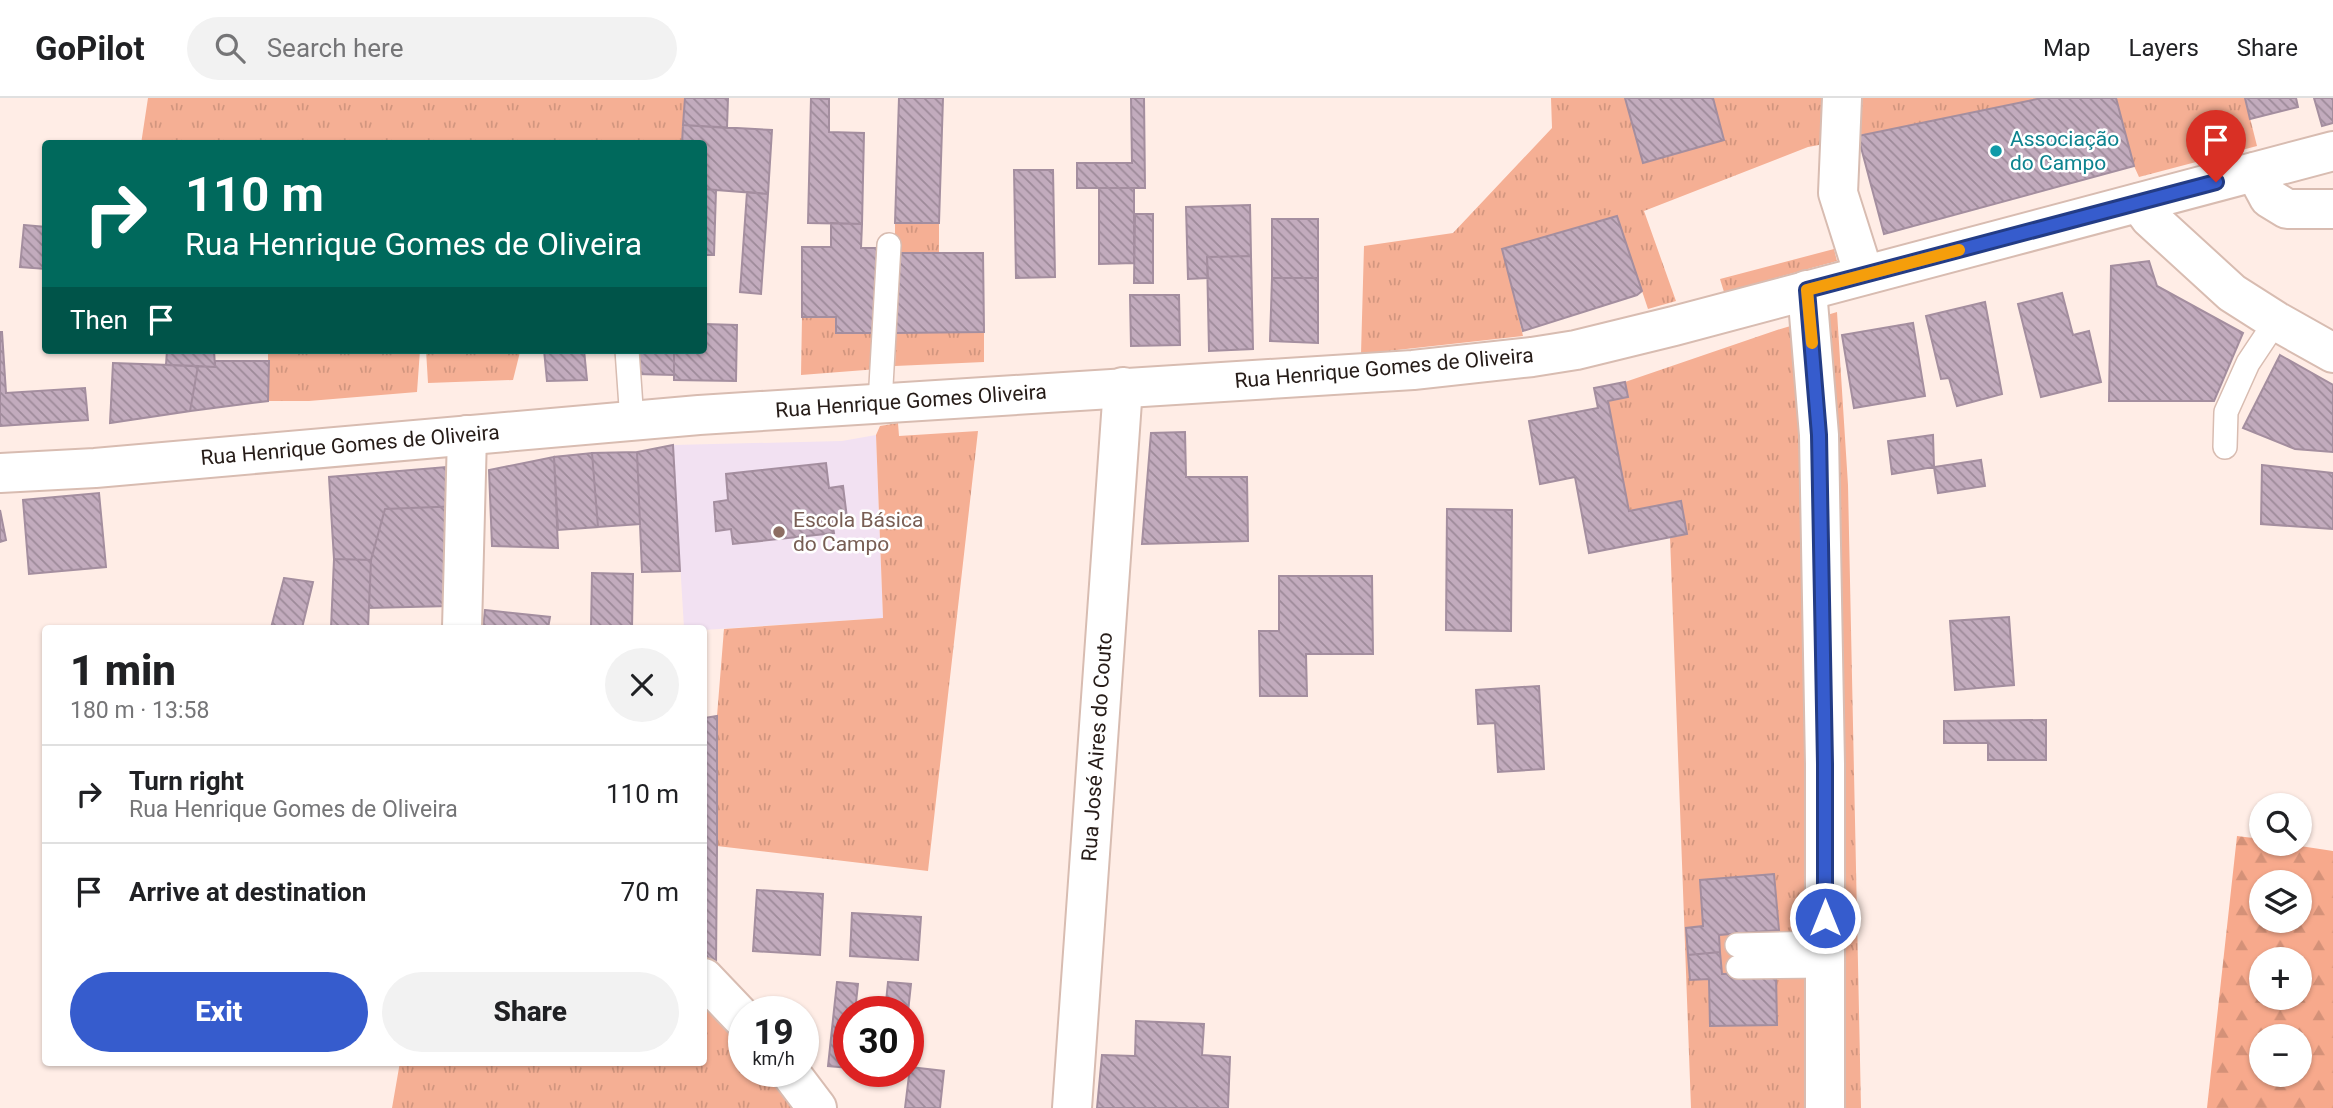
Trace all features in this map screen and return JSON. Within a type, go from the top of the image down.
[{"type":"street","points":[[1842,98],[1838,193],[1864,275]]},
{"type":"street","name":"Rua Henrique Gomes de Oliveira","points":[[1123,387],[1413,370],[1532,357],[1629,337],[2333,151]]},
{"type":"street","points":[[2255,172],[2269,198],[2287,209],[2333,209]]},
{"type":"street","points":[[2139,203],[2150,218],[2232,293],[2333,353]]},
{"type":"street","points":[[1807,290],[1819,435],[1825,764],[1825,1108]]},
{"type":"street","name":"Rua Henrique Gomes Oliveira","points":[[699,415],[1123,387]]},
{"type":"street","name":"Rua José Aires do Couto","points":[[1072,1108],[1123,387]]},
{"type":"street","name":"Rua Henrique Gomes de Oliveira","points":[[0,473],[95,468],[699,415]]},
{"type":"street","points":[[462,625],[467,435]]},
{"type":"street","points":[[707,981],[728,1003]]},
{"type":"street","points":[[801,1087],[817,1108]]},
{"type":"lane","points":[[880,403],[889,245]]},
{"type":"lane","points":[[2225,447],[2226,412],[2248,363],[2276,321]]},
{"type":"lane","points":[[627,354],[632,421]]},
{"type":"lane","points":[[1737,956],[1825,955]]},
{"type":"shaded area","name":"Escola Básica do Campo","points":[[876,435],[883,618],[707,630],[707,625],[684,625],[673,445],[842,441]]},
{"type":"green space","points":[[148,98],[685,98],[682,140],[142,140]]},
{"type":"green space","points":[[1551,98],[2042,98],[1840,140],[1840,125],[1819,145],[1644,211],[1676,301],[1648,309],[1617,216],[1503,249],[1523,336],[1361,354],[1364,246],[1453,233],[1552,128]]},
{"type":"green space","points":[[2116,98],[2245,98],[2257,146],[2139,177]]},
{"type":"green space","points":[[895,223],[939,223],[939,253],[895,253]]},
{"type":"green space","points":[[1834,249],[1837,261],[1724,292],[1720,279]]},
{"type":"green space","points":[[1837,312],[1848,485],[1861,1108],[1691,1108],[1670,537],[1687,534],[1680,501],[1629,511],[1608,401],[1628,397],[1625,382]]},
{"type":"green space","points":[[802,317],[836,317],[836,333],[880,333],[878,369],[801,375]]},
{"type":"green space","points":[[984,332],[984,362],[895,366],[896,333]]},
{"type":"green space","points":[[268,354],[420,354],[417,392],[309,401],[268,401]]},
{"type":"green space","points":[[426,354],[520,354],[513,380],[428,383]]},
{"type":"green space","points":[[898,423],[899,436],[978,431],[928,871],[717,846],[717,716],[724,629],[883,618],[876,435],[880,426]]},
{"type":"green space","points":[[2237,836],[2249,838],[2249,856],[2312,856],[2312,848],[2333,851],[2333,1108],[2207,1108]]},
{"type":"green space","points":[[707,981],[728,1003],[728,1087],[801,1087],[817,1108],[392,1108],[399,1066],[707,1066]]},
{"type":"building","points":[[685,98],[728,98],[727,128],[683,125]]},
{"type":"building","points":[[811,98],[829,99],[829,132],[864,133],[862,224],[808,223]]},
{"type":"building","points":[[899,98],[943,98],[939,223],[895,223]]},
{"type":"building","points":[[1131,98],[1144,98],[1145,188],[1077,188],[1077,163],[1132,163]]},
{"type":"building","points":[[1625,98],[1713,98],[1724,140],[1643,163]]},
{"type":"building","name":"Associação do Campo","points":[[2042,98],[2116,98],[2134,166],[1884,234],[1858,136]]},
{"type":"building","points":[[2245,98],[2296,98],[2298,107],[2250,119]]},
{"type":"building","points":[[2314,98],[2333,98],[2333,123],[2322,126]]},
{"type":"building","points":[[683,125],[772,130],[768,194],[707,189],[707,140],[682,140]]},
{"type":"building","points":[[1014,170],[1053,170],[1055,277],[1016,278]]},
{"type":"building","points":[[1099,188],[1134,188],[1134,263],[1099,264]]},
{"type":"building","points":[[707,189],[716,190],[714,255],[707,255]]},
{"type":"building","points":[[747,192],[768,194],[761,294],[740,292]]},
{"type":"building","points":[[1250,205],[1251,256],[1207,257],[1208,278],[1188,279],[1186,207]]},
{"type":"building","points":[[1135,214],[1153,214],[1153,283],[1134,283]]},
{"type":"building","points":[[1617,216],[1642,291],[1637,295],[1523,331],[1502,249]]},
{"type":"building","points":[[1272,219],[1318,219],[1318,278],[1272,278]]},
{"type":"building","points":[[831,223],[862,224],[861,248],[880,248],[880,333],[836,333],[836,317],[802,317],[802,247],[831,247]]},
{"type":"building","points":[[24,225],[42,227],[42,269],[20,267]]},
{"type":"building","points":[[895,253],[983,253],[984,332],[896,333]]},
{"type":"building","points":[[1251,256],[1253,349],[1209,351],[1207,257]]},
{"type":"building","points":[[2149,261],[2157,286],[2243,333],[2214,401],[2109,401],[2111,266]]},
{"type":"building","points":[[1272,278],[1318,278],[1318,343],[1270,341]]},
{"type":"building","points":[[2062,293],[2073,335],[2089,331],[2101,382],[2041,397],[2018,304]]},
{"type":"building","points":[[1130,295],[1179,295],[1180,345],[1131,346]]},
{"type":"building","points":[[1985,302],[2002,394],[1957,406],[1949,378],[1941,379],[1926,316]]},
{"type":"building","points":[[1913,323],[1925,396],[1854,408],[1842,335]]},
{"type":"building","points":[[707,324],[737,325],[736,381],[674,380],[674,354],[707,354]]},
{"type":"building","points":[[0,332],[6,393],[85,388],[88,420],[0,426]]},
{"type":"building","points":[[167,354],[214,354],[215,367],[166,365]]},
{"type":"building","points":[[544,354],[584,354],[587,380],[547,381]]},
{"type":"building","points":[[638,354],[674,354],[674,375],[637,374]]},
{"type":"building","points":[[2280,355],[2333,385],[2333,452],[2295,449],[2243,428]]},
{"type":"building","points":[[215,361],[269,361],[268,401],[190,411],[198,366],[215,367]]},
{"type":"building","points":[[113,363],[198,366],[190,411],[110,423]]},
{"type":"building","points":[[1625,382],[1628,397],[1608,401],[1629,511],[1681,501],[1687,534],[1589,553],[1575,477],[1540,484],[1529,421],[1598,408],[1594,388]]},
{"type":"building","points":[[1185,432],[1186,477],[1247,477],[1248,541],[1142,544],[1151,433]]},
{"type":"building","points":[[1933,435],[1934,467],[1892,474],[1888,441]]},
{"type":"building","points":[[673,445],[680,571],[642,572],[637,452]]},
{"type":"building","points":[[637,452],[640,524],[598,527],[592,453]]},
{"type":"building","points":[[592,453],[598,527],[558,530],[554,457]]},
{"type":"building","points":[[554,457],[558,548],[492,546],[489,470]]},
{"type":"building","points":[[1981,460],[1985,486],[1938,493],[1934,467]]},
{"type":"building","points":[[826,463],[829,488],[843,486],[847,518],[832,520],[834,533],[733,544],[731,529],[716,531],[714,502],[728,500],[726,474]]},
{"type":"building","points":[[2262,465],[2333,473],[2333,529],[2261,524]]},
{"type":"building","points":[[458,466],[462,506],[385,509],[371,560],[334,559],[329,477]]},
{"type":"building","points":[[99,493],[106,567],[29,574],[23,500]]},
{"type":"building","points":[[462,506],[450,606],[369,608],[371,560],[385,509]]},
{"type":"building","points":[[1447,509],[1512,510],[1511,631],[1446,630]]},
{"type":"building","points":[[0,510],[6,540],[0,542]]},
{"type":"building","points":[[334,559],[371,560],[368,625],[331,625]]},
{"type":"building","points":[[592,573],[633,574],[632,625],[591,625]]},
{"type":"building","points":[[1279,576],[1372,576],[1373,654],[1306,654],[1307,696],[1260,696],[1259,631],[1279,631]]},
{"type":"building","points":[[284,578],[313,582],[303,625],[272,625]]},
{"type":"building","points":[[485,610],[550,617],[549,625],[483,625]]},
{"type":"building","points":[[2009,617],[2014,685],[1955,690],[1950,621]]},
{"type":"building","points":[[1539,686],[1544,769],[1498,772],[1495,723],[1478,724],[1476,690]]},
{"type":"building","points":[[717,716],[716,968],[707,956],[707,718]]},
{"type":"building","points":[[2046,720],[2046,760],[1988,760],[1988,743],[1944,743],[1944,721]]},
{"type":"building","points":[[1774,874],[1779,930],[1719,935],[1720,952],[1688,955],[1686,928],[1703,926],[1700,880]]},
{"type":"building","points":[[757,890],[823,894],[820,955],[753,951]]},
{"type":"building","points":[[852,913],[921,917],[918,960],[850,956]]},
{"type":"building","points":[[1720,952],[1722,974],[1776,973],[1777,1025],[1710,1026],[1709,979],[1690,980],[1688,955]]},
{"type":"building","points":[[837,982],[858,984],[857,996],[836,996]]},
{"type":"building","points":[[888,982],[911,984],[910,996],[887,996]]},
{"type":"building","points":[[833,1019],[833,1066],[828,1066]]},
{"type":"building","points":[[1136,1021],[1204,1024],[1202,1055],[1230,1057],[1228,1108],[1097,1108],[1102,1055],[1135,1056]]},
{"type":"building","points":[[924,1069],[944,1071],[940,1108],[905,1108],[908,1087],[924,1087]]},
{"type":"slow traffic","points":[[1812,343],[1807,290],[1959,250]]},
{"type":"place","name":"Associação do Campo","points":[[1996,151]]},
{"type":"place","name":"Escola Básica do Campo","points":[[779,532]]},
{"type":"route","points":[[1825,918],[1819,435],[1807,290],[2216,182]]}]
